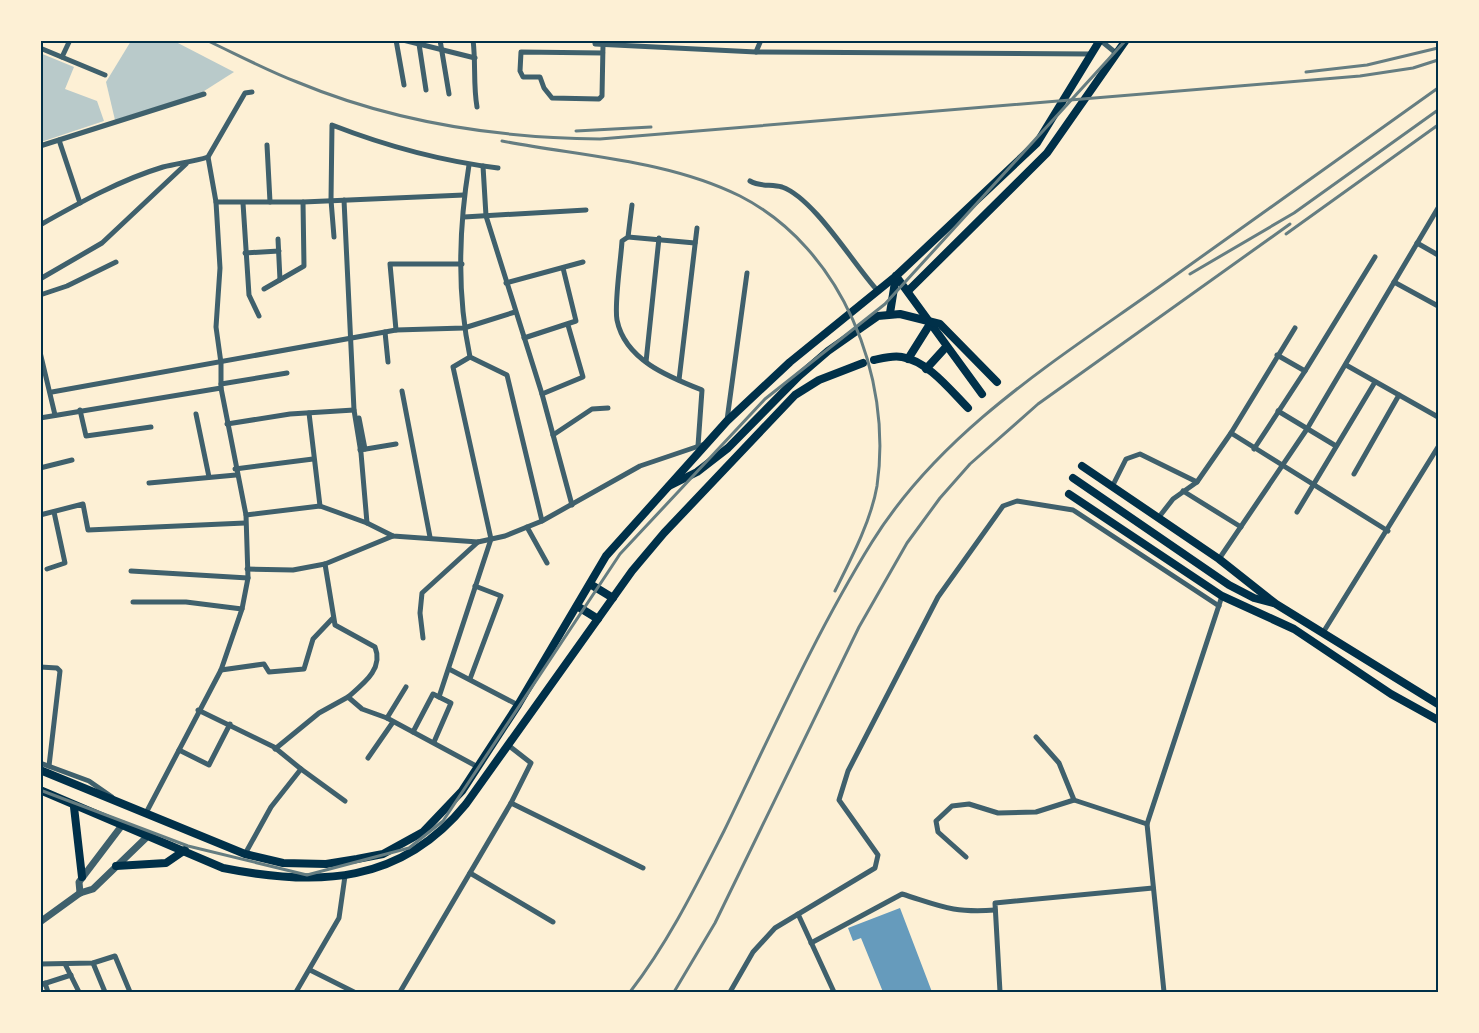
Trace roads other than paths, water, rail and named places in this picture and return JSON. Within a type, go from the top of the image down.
[{"type":"main road","points":[[909,290],[1047,153],[1126,40]]},
{"type":"main road","points":[[45,768],[245,854],[306,865],[331,864],[383,854],[423,832],[462,791],[478,767],[518,705],[606,556],[666,487],[711,442],[727,421],[790,362],[896,276],[1037,142],[1100,41]]},
{"type":"main road","points":[[896,276],[909,290],[946,347],[982,394]]},
{"type":"main road","points":[[890,313],[896,276]]},
{"type":"main road","points":[[666,487],[697,472],[728,448],[799,376],[865,322],[890,313],[909,315],[930,324],[940,324],[997,382]]},
{"type":"main road","points":[[908,359],[930,324]]},
{"type":"main road","points":[[926,369],[946,347]]},
{"type":"main road","points":[[874,360],[902,357],[908,359],[926,369],[968,408]]},
{"type":"main road","points":[[40,790],[74,807],[123,824],[223,868],[254,874],[313,879],[345,876],[383,866],[415,852],[438,835],[466,804],[639,563],[688,508],[795,395],[819,380],[862,363]]},
{"type":"main road","points":[[1082,466],[1219,559],[1276,604],[1324,631],[1398,682],[1438,704]]},
{"type":"main road","points":[[1073,478],[1229,585],[1254,598],[1276,604]]},
{"type":"main road","points":[[1069,494],[1222,596],[1294,629],[1391,694],[1438,720]]},
{"type":"main road","points":[[590,584],[613,598]]},
{"type":"main road","points":[[577,606],[598,619]]},
{"type":"main road","points":[[74,807],[82,877]]},
{"type":"main road","points":[[116,866],[166,862],[185,850]]},
{"type":"street","points":[[62,57],[70,40]]},
{"type":"street","points":[[396,40],[404,85]]},
{"type":"street","points":[[403,40],[475,58]]},
{"type":"street","points":[[440,40],[449,94]]},
{"type":"street","points":[[473,40],[475,58],[473,82],[477,107]]},
{"type":"street","points":[[595,40],[595,44],[603,45],[671,49],[1091,54]]},
{"type":"street","points":[[671,49],[672,40]]},
{"type":"street","points":[[756,51],[761,40]]},
{"type":"street","points":[[1100,41],[1116,53]]},
{"type":"street","points":[[419,44],[426,90]]},
{"type":"street","points":[[603,45],[603,53],[603,96],[599,99],[552,98],[544,88],[540,77],[524,77],[520,71],[521,52],[603,53]]},
{"type":"street","points":[[40,48],[105,75]]},
{"type":"street","points":[[146,813],[221,670],[242,609],[248,578],[246,515],[221,386],[221,363],[216,327],[220,268],[216,202],[208,157],[244,93],[252,92]]},
{"type":"street","points":[[40,146],[204,94]]},
{"type":"street","points":[[334,237],[331,200],[332,125],[378,142],[469,165],[498,168]]},
{"type":"street","points":[[59,140],[80,202]]},
{"type":"street","points":[[267,145],[270,202]]},
{"type":"street","points":[[40,225],[80,202],[164,167],[186,164],[208,157]]},
{"type":"street","points":[[40,279],[102,243],[186,164]]},
{"type":"street","points":[[469,165],[464,195],[462,264],[464,328],[470,357]]},
{"type":"street","points":[[483,166],[486,216],[542,394],[572,505]]},
{"type":"street","points":[[750,181],[758,185],[782,187],[800,200],[830,230],[878,290]]},
{"type":"street","points":[[216,202],[303,202],[464,195]]},
{"type":"street","points":[[344,200],[354,410],[363,450]]},
{"type":"street","points":[[264,289],[306,263],[303,202]]},
{"type":"street","points":[[243,203],[249,296],[259,316]]},
{"type":"street","points":[[628,237],[632,205]]},
{"type":"street","points":[[1219,559],[1284,466],[1438,208]]},
{"type":"street","points":[[464,217],[586,210]]},
{"type":"street","points":[[679,380],[697,228]]},
{"type":"street","points":[[695,243],[628,237],[622,241],[617,320],[636,354],[662,374],[702,390],[698,446]]},
{"type":"street","points":[[646,362],[658,238]]},
{"type":"street","points":[[278,239],[280,280]]},
{"type":"street","points":[[1418,243],[1438,255]]},
{"type":"street","points":[[245,253],[279,251]]},
{"type":"street","points":[[1254,448],[1305,371],[1375,257]]},
{"type":"street","points":[[40,295],[67,286],[116,262]]},
{"type":"street","points":[[506,284],[583,262]]},
{"type":"street","points":[[396,330],[390,264],[462,264]]},
{"type":"street","points":[[524,338],[574,323],[577,318],[563,268]]},
{"type":"street","points":[[727,421],[747,273]]},
{"type":"street","points":[[1394,282],[1438,306]]},
{"type":"street","points":[[52,392],[221,363],[257,353],[396,330],[464,328],[515,312]]},
{"type":"street","points":[[542,394],[582,378],[568,325]]},
{"type":"street","points":[[1159,517],[1183,491],[1197,482],[1231,434],[1295,328]]},
{"type":"street","points":[[385,332],[388,362]]},
{"type":"street","points":[[40,352],[44,377],[52,392],[55,415]]},
{"type":"street","points":[[1277,355],[1305,371]]},
{"type":"street","points":[[470,357],[507,375],[542,521]]},
{"type":"street","points":[[439,697],[491,539],[453,367],[470,357]]},
{"type":"street","points":[[1346,364],[1438,417]]},
{"type":"street","points":[[40,418],[287,373]]},
{"type":"street","points":[[1297,512],[1375,382]]},
{"type":"street","points":[[402,391],[430,537]]},
{"type":"street","points":[[1354,474],[1399,395]]},
{"type":"street","points":[[553,435],[592,409],[608,408]]},
{"type":"street","points":[[80,410],[86,436],[151,427]]},
{"type":"street","points":[[227,424],[309,413],[354,410]]},
{"type":"street","points":[[1278,411],[1336,446]]},
{"type":"street","points":[[309,413],[320,506]]},
{"type":"street","points":[[196,414],[209,477]]},
{"type":"street","points":[[359,418],[363,450],[366,523]]},
{"type":"street","points":[[1231,434],[1388,531]]},
{"type":"street","points":[[247,568],[293,570],[325,564],[393,536],[478,542],[491,539],[542,521],[640,466],[711,442]]},
{"type":"street","points":[[363,450],[396,444]]},
{"type":"street","points":[[1324,631],[1438,447]]},
{"type":"street","points":[[1113,485],[1126,459],[1140,454],[1197,482]]},
{"type":"street","points":[[149,483],[209,477],[313,459]]},
{"type":"street","points":[[40,468],[72,460]]},
{"type":"street","points":[[1183,491],[1241,527]]},
{"type":"street","points":[[730,993],[753,952],[775,928],[875,868],[878,855],[839,800],[848,771],[938,597],[1003,506],[1017,501],[1073,510],[1219,606]]},
{"type":"street","points":[[40,515],[83,504],[88,530],[245,523]]},
{"type":"street","points":[[246,515],[320,506],[393,536]]},
{"type":"street","points":[[48,569],[65,563],[54,512]]},
{"type":"street","points":[[527,527],[547,563]]},
{"type":"street","points":[[423,638],[420,613],[422,592],[478,542]]},
{"type":"street","points":[[275,750],[319,714],[348,698],[375,669],[377,652],[368,643],[340,629],[332,619],[325,564]]},
{"type":"street","points":[[131,571],[248,578]]},
{"type":"street","points":[[470,680],[501,596],[475,586]]},
{"type":"street","points":[[1164,993],[1147,824],[1222,596]]},
{"type":"street","points":[[133,602],[186,602],[242,609]]},
{"type":"street","points":[[221,670],[264,664],[269,672],[304,669],[313,639],[332,619]]},
{"type":"street","points":[[40,667],[57,668],[60,671],[45,768]]},
{"type":"street","points":[[449,669],[518,705]]},
{"type":"street","points":[[368,758],[406,687]]},
{"type":"street","points":[[413,732],[433,694],[451,703],[434,742]]},
{"type":"street","points":[[348,698],[362,709],[390,720],[478,767]]},
{"type":"street","points":[[198,710],[230,724],[275,750],[345,801]]},
{"type":"street","points":[[179,750],[209,765],[230,724]]},
{"type":"street","points":[[1036,737],[1059,764],[1074,800]]},
{"type":"street","points":[[400,993],[512,803],[531,763],[508,745]]},
{"type":"street","points":[[40,763],[45,768]]},
{"type":"street","points":[[245,854],[271,807],[301,769]]},
{"type":"street","points":[[966,857],[938,831],[936,821],[952,806],[969,804],[998,813],[1036,812],[1074,800],[1147,824]]},
{"type":"street","points":[[512,803],[643,868]]},
{"type":"street","points":[[80,892],[79,882],[82,877],[123,824]]},
{"type":"street","points":[[40,922],[80,892],[93,889],[149,835]]},
{"type":"street","points":[[470,873],[553,922]]},
{"type":"street","points":[[296,993],[339,918],[345,876]]},
{"type":"street","points":[[1000,993],[994,903],[1153,888]]},
{"type":"street","points":[[812,943],[902,894],[938,908],[967,912],[995,910]]},
{"type":"street","points":[[798,914],[834,993]]},
{"type":"street","points":[[40,964],[93,963],[115,956],[130,993]]},
{"type":"street","points":[[93,963],[105,993]]},
{"type":"street","points":[[65,964],[79,993]]},
{"type":"street","points":[[310,970],[351,992]]},
{"type":"street","points":[[48,993],[43,984],[71,975]]},
{"type":"water","points":[[900,908],[932,992],[883,992],[861,938],[853,941],[848,928]]},
{"type":"railway","points":[[206,40],[297,82],[370,108],[484,131],[600,139],[1360,76],[1413,68],[1438,60]]},
{"type":"railway","points":[[40,790],[188,846],[307,875],[409,848],[443,821],[620,554],[765,399],[885,304],[1126,40]]},
{"type":"railway","points":[[1306,72],[1367,65],[1438,48]]},
{"type":"railway","points":[[630,992],[657,954],[692,893],[776,721],[851,577],[900,502],[931,466],[966,432],[1041,371],[1438,88]]},
{"type":"railway","points":[[1190,274],[1294,213],[1438,110]]},
{"type":"railway","points":[[1286,234],[1438,125]]},
{"type":"railway","points":[[576,131],[651,127]]},
{"type":"railway","points":[[502,141],[654,167],[712,184],[740,196],[776,219],[807,248],[832,282],[853,320],[868,360],[877,402],[880,444],[877,486],[860,540],[835,591]]},
{"type":"railway","points":[[674,992],[715,923],[859,627],[907,543],[940,498],[970,464],[1038,404],[1290,224]]}]
